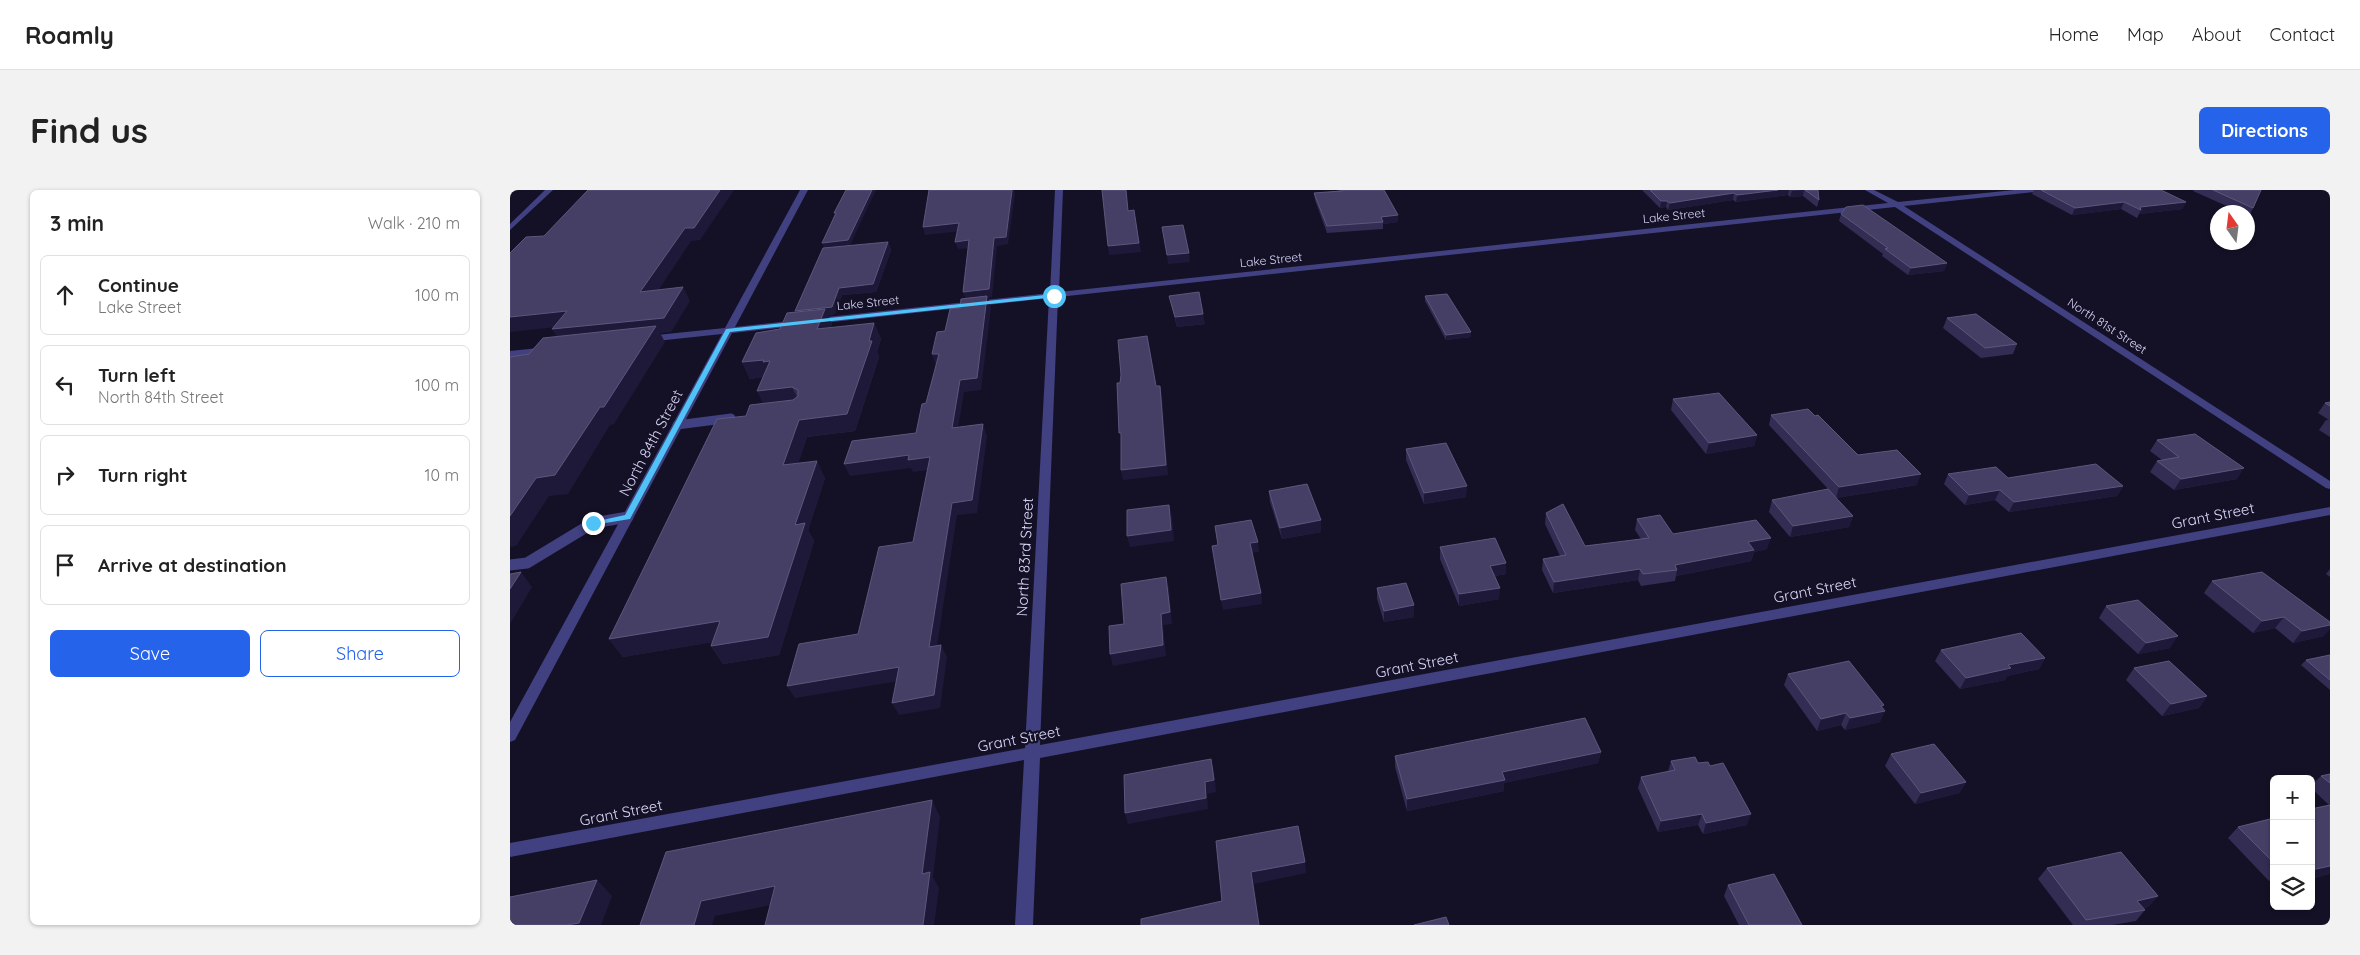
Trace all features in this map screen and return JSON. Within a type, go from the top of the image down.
[{"type":"street","points":[[510,228],[549,190]]},
{"type":"street","name":"North 84th Street","points":[[510,736],[804,190]]},
{"type":"street","name":"North 83rd Street","points":[[1024,925],[1059,190]]},
{"type":"street","name":"North 81st Street","points":[[1869,190],[1897,205],[2330,486]]},
{"type":"street","name":"Lake Street","points":[[639,340],[2034,190]]},
{"type":"street","points":[[510,354],[560,348]]},
{"type":"street","name":"Grant Street","points":[[510,850],[2330,511]]},
{"type":"lane","points":[[677,425],[743,417]]},
{"type":"lane","points":[[510,565],[527,562],[593,523],[628,517]]},
{"type":"building","points":[[588,190],[720,190],[694,228],[685,228],[640,292],[683,287],[664,318],[552,329],[567,311],[510,317],[510,253],[526,237],[544,236]]},
{"type":"building","points":[[846,190],[872,190],[848,240],[822,243],[836,213],[834,213]]},
{"type":"building","points":[[929,190],[1012,190],[1006,237],[994,238],[989,289],[963,292],[969,240],[955,242],[959,223],[923,227]]},
{"type":"building","points":[[1102,190],[1126,190],[1128,211],[1134,210],[1139,243],[1108,246]]},
{"type":"building","points":[[1342,190],[1384,190],[1398,215],[1381,217],[1383,222],[1327,226],[1314,193]]},
{"type":"building","points":[[1650,190],[1778,190],[1737,195],[1734,193],[1670,203],[1661,201]]},
{"type":"building","points":[[1805,190],[1818,190],[1819,200]]},
{"type":"building","points":[[2041,190],[2161,190],[2186,202],[2140,207],[2141,210],[2124,202],[2075,208]]},
{"type":"building","points":[[2213,190],[2261,190],[2254,205],[2246,205]]},
{"type":"building","points":[[1863,205],[1947,263],[1911,268],[1885,249],[1888,248],[1841,214],[1846,207]]},
{"type":"building","points":[[1183,225],[1189,253],[1167,255],[1162,227]]},
{"type":"building","points":[[888,242],[873,284],[839,288],[832,307],[795,311],[823,248]]},
{"type":"building","points":[[1199,292],[1203,314],[1175,317],[1169,296]]},
{"type":"building","points":[[1447,294],[1471,332],[1446,335],[1425,296]]},
{"type":"building","points":[[987,296],[977,378],[960,380],[952,428],[983,424],[972,500],[952,503],[929,647],[941,645],[934,695],[892,703],[899,667],[787,686],[799,644],[858,634],[879,547],[913,542],[930,457],[908,460],[909,455],[844,464],[852,441],[916,433],[922,404],[926,403],[939,354],[932,354],[937,332],[945,331],[950,309],[960,308],[961,299]]},
{"type":"building","points":[[825,309],[817,329],[874,323],[869,341],[872,341],[847,414],[799,420],[783,465],[817,461],[795,525],[805,523],[768,637],[711,646],[720,621],[609,639],[717,419],[746,416],[750,405],[793,400],[798,396],[798,390],[792,387],[757,391],[770,361],[742,362],[756,333],[780,329],[787,313]]},
{"type":"building","points":[[1976,314],[2017,344],[1985,348],[1947,318]]},
{"type":"building","points":[[656,326],[604,407],[600,407],[555,475],[536,478],[510,516],[510,357],[529,354],[543,338]]},
{"type":"building","points":[[1147,336],[1156,386],[1160,386],[1166,465],[1121,470],[1121,433],[1119,433],[1117,383],[1120,383],[1121,375],[1118,340]]},
{"type":"building","points":[[1719,393],[1757,435],[1709,443],[1673,399]]},
{"type":"building","points":[[1808,409],[1815,416],[1818,415],[1858,455],[1897,450],[1921,474],[1839,487],[1771,415]]},
{"type":"building","points":[[2195,434],[2244,468],[2181,479],[2157,461],[2179,457],[2157,440]]},
{"type":"building","points":[[1446,443],[1467,486],[1424,493],[1406,449]]},
{"type":"building","points":[[2096,464],[2123,486],[2014,502],[2000,490],[1969,495],[1948,474],[1996,467],[2008,478]]},
{"type":"building","points":[[1307,484],[1321,520],[1280,528],[1269,491]]},
{"type":"building","points":[[1828,489],[1853,516],[1793,526],[1772,500]]},
{"type":"building","points":[[1563,504],[1585,546],[1649,538],[1637,519],[1660,515],[1673,534],[1756,520],[1771,538],[1748,542],[1754,550],[1675,565],[1677,570],[1643,574],[1640,569],[1554,582],[1543,559],[1566,555],[1546,513]]},
{"type":"building","points":[[1169,505],[1171,530],[1127,536],[1127,510]]},
{"type":"building","points":[[1251,520],[1258,542],[1250,543],[1261,593],[1221,600],[1212,546],[1218,545],[1215,526]]},
{"type":"building","points":[[1495,538],[1506,563],[1490,566],[1500,588],[1459,594],[1440,547]]},
{"type":"building","points":[[521,572],[510,589],[510,574]]},
{"type":"building","points":[[2262,572],[2330,622],[2330,625],[2302,631],[2284,617],[2262,621],[2212,581]]},
{"type":"building","points":[[1166,577],[1170,612],[1161,614],[1163,645],[1110,654],[1109,626],[1124,624],[1121,584]]},
{"type":"building","points":[[1406,583],[1414,605],[1384,611],[1377,588]]},
{"type":"building","points":[[2138,600],[2178,636],[2146,643],[2106,606]]},
{"type":"building","points":[[2021,633],[2045,658],[2008,665],[2011,668],[1966,678],[1941,650]]},
{"type":"building","points":[[2330,655],[2330,680],[2306,660]]},
{"type":"building","points":[[1849,661],[1884,705],[1881,706],[1885,711],[1850,718],[1846,713],[1821,719],[1788,674]]},
{"type":"building","points":[[2169,661],[2207,696],[2171,704],[2134,668]]},
{"type":"building","points":[[1585,718],[1601,752],[1502,772],[1505,780],[1407,799],[1395,756]]},
{"type":"building","points":[[1934,744],[1966,782],[1921,793],[1891,754]]},
{"type":"building","points":[[1695,757],[1698,763],[1708,762],[1710,766],[1723,763],[1751,814],[1706,823],[1702,814],[1661,821],[1641,777],[1675,770],[1671,761]]},
{"type":"building","points":[[1211,759],[1214,780],[1205,782],[1206,798],[1125,813],[1124,775]]},
{"type":"building","points":[[2330,774],[2330,783],[2321,776]]},
{"type":"building","points":[[932,800],[922,874],[930,872],[923,925],[765,925],[775,886],[701,901],[694,925],[640,925],[666,852]]},
{"type":"building","points":[[2330,805],[2330,866],[2315,869],[2315,820],[2315,808]]},
{"type":"building","points":[[2270,819],[2270,859],[2238,827]]},
{"type":"building","points":[[1298,826],[1305,862],[1251,872],[1259,925],[1141,925],[1141,919],[1222,901],[1216,841]]},
{"type":"building","points":[[2121,852],[2158,896],[2137,901],[2145,910],[2086,920],[2047,868]]},
{"type":"building","points":[[1774,874],[1802,925],[1749,925],[1728,885]]},
{"type":"building","points":[[597,880],[579,923],[567,925],[510,925],[510,897]]},
{"type":"building","points":[[1446,917],[1449,925],[1414,925]]},
{"type":"route","points":[[593,523],[628,517],[728,330],[1054,296]]}]
